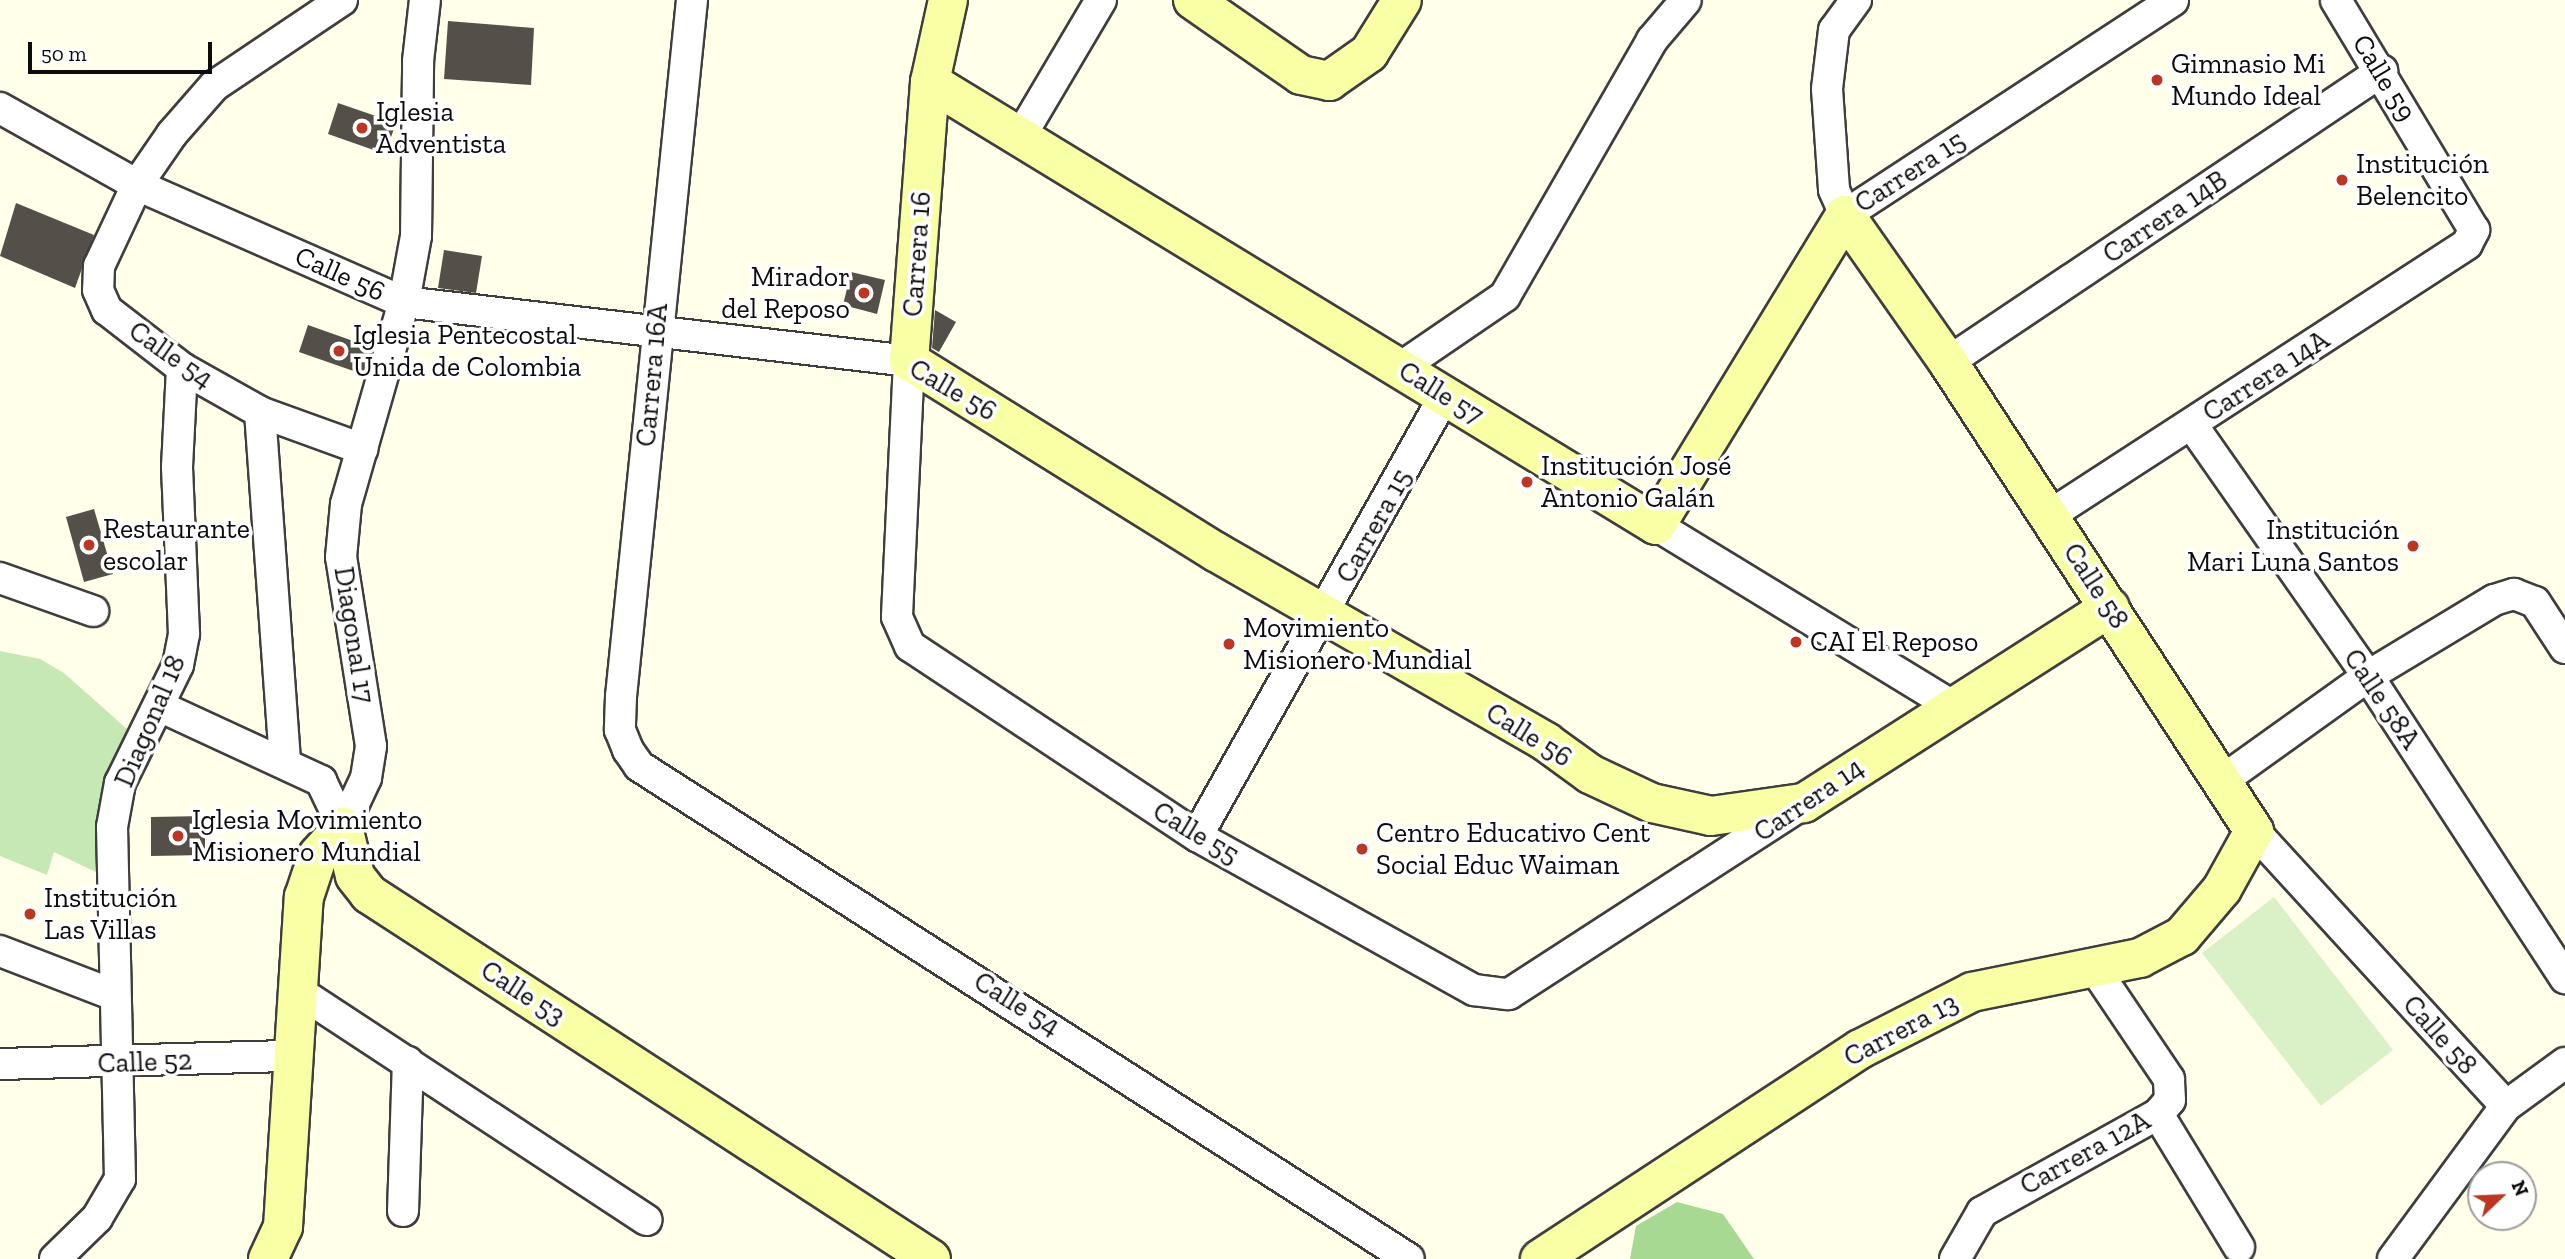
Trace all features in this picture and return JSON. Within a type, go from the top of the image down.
[{"type":"street","name":"Calle 54","points":[[342,0],[214,86],[137,185],[99,266],[98,289],[107,310],[183,368],[260,412],[362,449]]},
{"type":"street","name":"Diagonal 17","points":[[268,1259],[283,1227],[291,1056],[309,876],[343,827],[366,778],[371,746],[341,557],[346,504],[404,302],[416,236],[418,61],[425,0]]},
{"type":"street","name":"Carrera 16A","points":[[628,750],[620,730],[621,696],[656,332],[692,0]]},
{"type":"street","name":"Carrera 16","points":[[902,635],[897,617],[909,361],[930,82],[948,0]]},
{"type":"street","points":[[1020,136],[1101,0]]},
{"type":"street","points":[[1193,0],[1301,75],[1329,81],[1369,53],[1402,0]]},
{"type":"street","points":[[1400,368],[1505,296],[1652,40],[1686,0]]},
{"type":"street","name":"Carrera 15","points":[[1656,525],[1844,215],[2173,0]]},
{"type":"street","name":"Calle 59","points":[[2336,0],[2382,71],[2474,230]]},
{"type":"street","name":"Calle 58","points":[[1852,3],[1834,30],[1827,89],[1835,190],[1844,215],[1948,362],[2050,515],[2254,831],[2506,1107]]},
{"type":"street","name":"Carrera 14B","points":[[1948,362],[2382,71]]},
{"type":"street","name":"Calle 57","points":[[930,82],[1951,705]]},
{"type":"street","name":"Calle 56","points":[[0,108],[137,185],[404,302],[909,361],[1216,552],[1325,614],[1590,774],[1652,803],[1711,816],[1804,803]]},
{"type":"street","name":"Carrera 14A","points":[[2050,515],[2467,244],[2474,230]]},
{"type":"street","name":"Diagonal 18","points":[[55,1259],[97,1218],[120,1179],[121,1064],[114,995],[112,827],[120,783],[159,706],[184,634],[177,467],[183,368]]},
{"type":"street","name":"Carrera 15","points":[[1197,836],[1325,614],[1444,397]]},
{"type":"street","points":[[260,412],[285,761]]},
{"type":"street","name":"Calle 58A","points":[[2192,425],[2368,677],[2565,978]]},
{"type":"street","points":[[0,578],[93,611]]},
{"type":"street","points":[[2223,780],[2368,677],[2494,600],[2514,594],[2535,602],[2565,648]]},
{"type":"street","name":"Carrera 14","points":[[1509,994],[1951,705],[2110,607]]},
{"type":"street","name":"Calle 55","points":[[902,635],[910,646],[1197,836],[1474,990],[1496,997],[1509,994]]},
{"type":"street","name":"Calle 53","points":[[159,706],[285,761],[321,781],[343,827],[355,876],[369,894],[931,1259]]},
{"type":"street","name":"Calle 54","points":[[628,750],[639,766],[1409,1259]]},
{"type":"street","name":"Carrera 13","points":[[1540,1259],[1860,1049],[1972,992],[2034,975],[2094,968],[2140,958],[2182,936],[2222,890],[2254,831]]},
{"type":"street","points":[[0,951],[114,995]]},
{"type":"street","name":"Carrera 12A","points":[[1955,1259],[1982,1212],[2158,1114],[2171,1100],[2169,1079],[2094,968]]},
{"type":"street","points":[[298,991],[647,1220]]},
{"type":"street","name":"Calle 52","points":[[0,1064],[121,1064],[291,1056]]},
{"type":"street","points":[[404,1211],[408,1062]]},
{"type":"street","points":[[2393,1259],[2506,1107],[2565,1063]]},
{"type":"street","points":[[2158,1114],[2239,1247]]},
{"type":"green space","points":[[0,651],[40,659],[64,673],[127,729],[107,779],[102,875],[54,852],[47,875],[0,856]]},
{"type":"green space","points":[[2274,897],[2393,1050],[2321,1106],[2202,953]]},
{"type":"green space","points":[[1677,1202],[1723,1214],[1754,1259],[1630,1259],[1636,1226]]},
{"type":"building","points":[[448,21],[534,28],[531,85],[444,79]]},
{"type":"building","name":"Iglesia Adventista","points":[[338,103],[396,123],[385,154],[328,134]]},
{"type":"building","points":[[16,203],[94,235],[75,288],[0,256]]},
{"type":"building","points":[[444,250],[482,256],[476,293],[438,288]]},
{"type":"building","name":"Mirador del Reposo","points":[[851,272],[885,280],[877,314],[843,305]]},
{"type":"building","points":[[935,310],[956,322],[939,352],[932,348]]},
{"type":"building","name":"Iglesia Pentecostal Unida de Colombia","points":[[308,325],[373,348],[365,375],[299,352]]},
{"type":"building","name":"Restaurante escolar","points":[[94,509],[113,574],[84,582],[66,517]]},
{"type":"building","name":"Iglesia Movimiento Misionero Mundial","points":[[205,816],[205,855],[151,856],[151,817]]},
{"type":"place","name":"Gimnasio Mi Mundo Ideal","points":[[2157,80]]},
{"type":"place","name":"Iglesia Adventista","points":[[362,128]]},
{"type":"place","name":"Institución Belencito","points":[[2342,180]]},
{"type":"place","name":"Mirador del Reposo","points":[[864,293]]},
{"type":"place","name":"Iglesia Pentecostal Unida de Colombia","points":[[339,351]]},
{"type":"place","name":"Institución José Antonio Galán","points":[[1527,482]]},
{"type":"place","name":"Restaurante escolar","points":[[89,545]]},
{"type":"place","name":"Institución Mari Luna Santos","points":[[2413,546]]},
{"type":"place","name":"CAI El Reposo","points":[[1796,642]]},
{"type":"place","name":"Movimiento Misionero Mundial","points":[[1229,644]]},
{"type":"place","name":"Iglesia Movimiento Misionero Mundial","points":[[178,836]]},
{"type":"place","name":"Centro Educativo Cent Social Educ Waiman","points":[[1362,849]]},
{"type":"place","name":"Institución Las Villas","points":[[30,914]]}]
